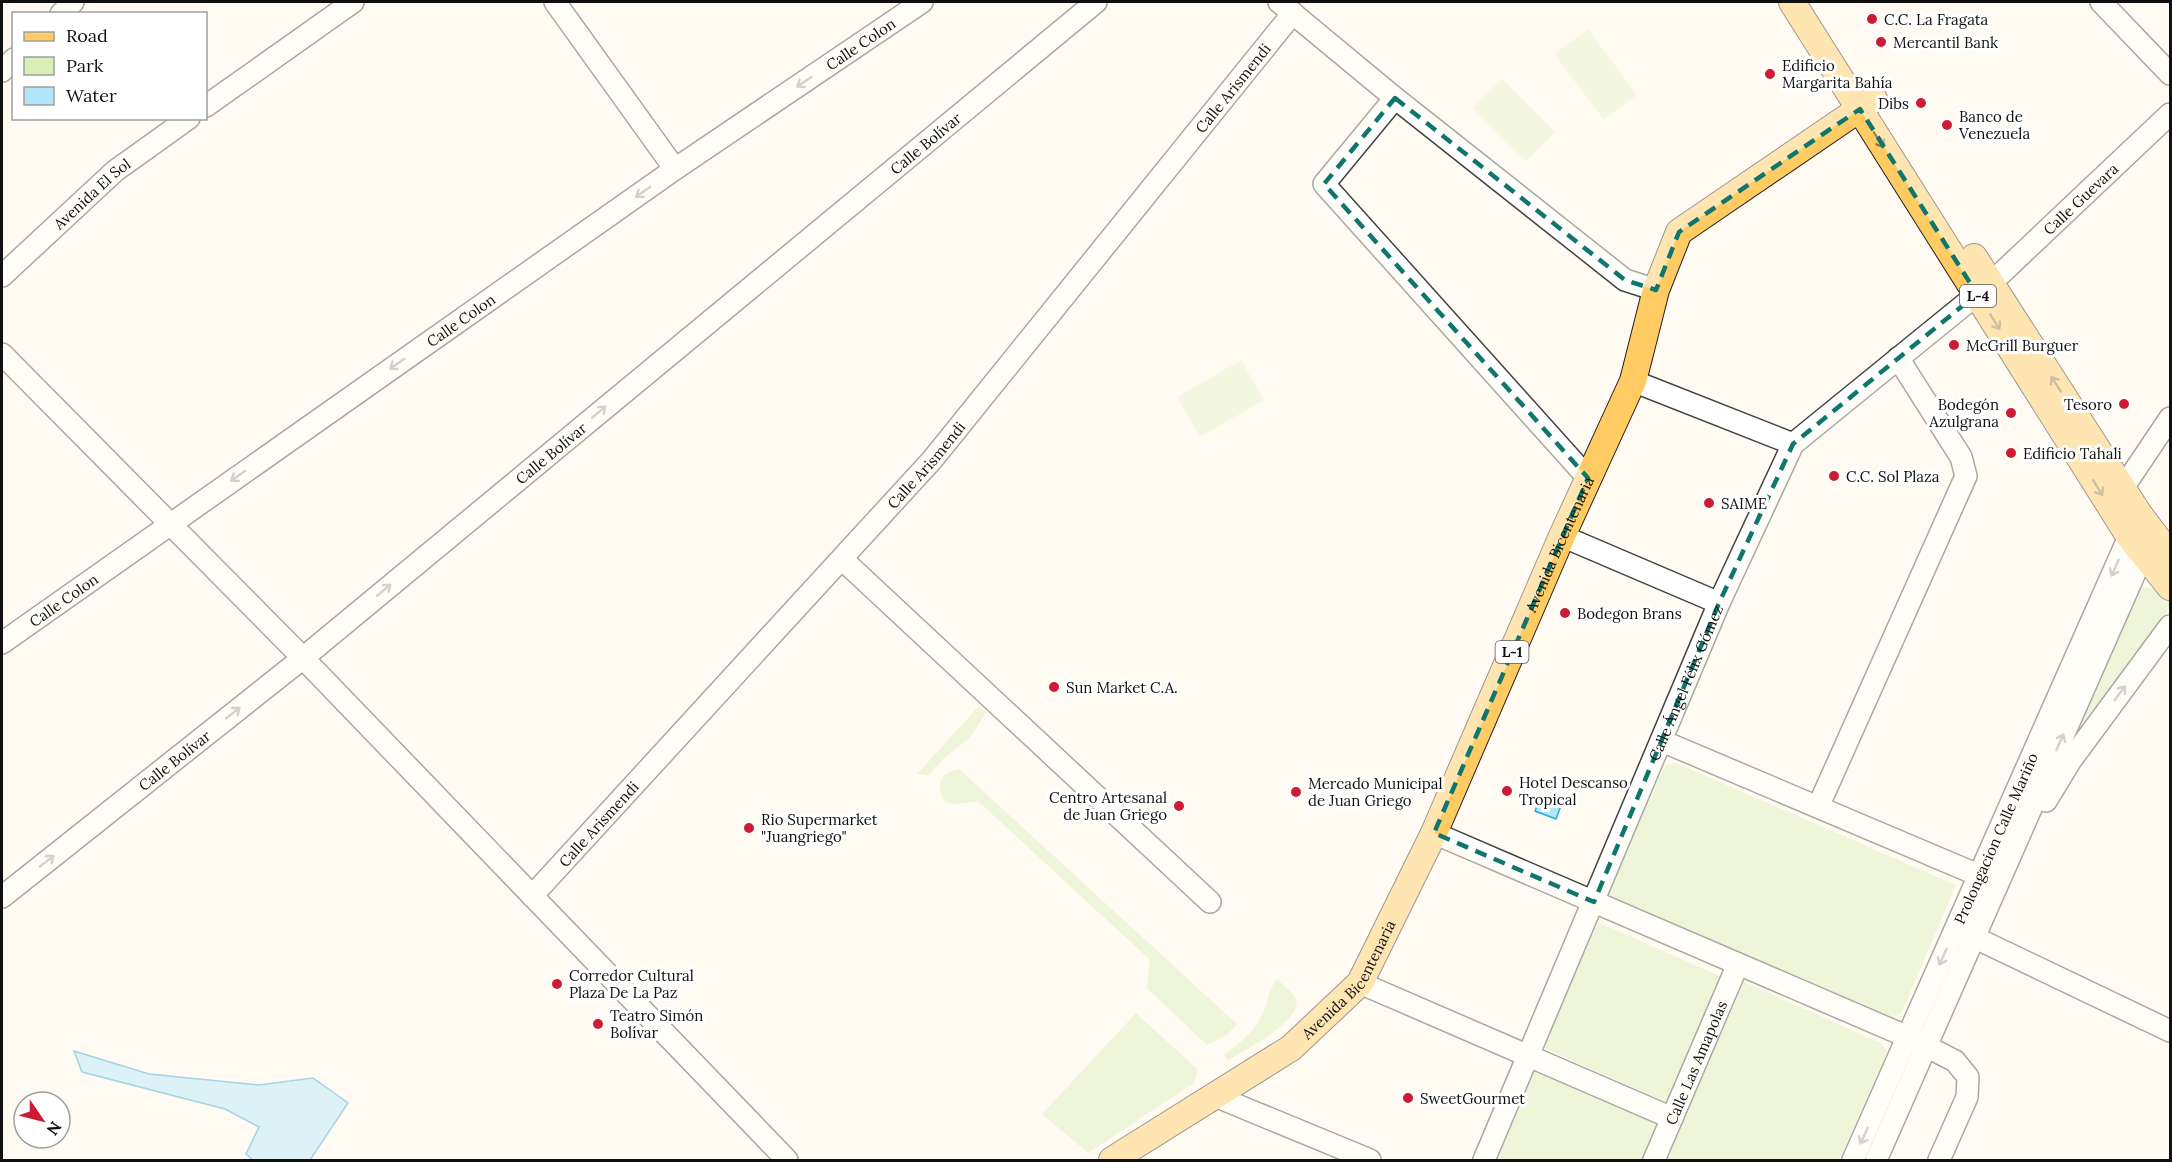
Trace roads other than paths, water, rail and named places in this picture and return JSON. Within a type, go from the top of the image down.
[{"type":"main road","name":"L-4","points":[[1792,2],[1867,104],[2141,535],[2170,587]]},
{"type":"main road","name":"L-4","points":[[1813,2],[1867,104]]},
{"type":"main road","name":"Avenida Bicentenaria","points":[[1112,1161],[1291,1048],[1360,983],[1434,833],[1562,536],[1633,381],[1656,290],[1679,232],[1867,104]]},
{"type":"main road","name":"L-4","points":[[1984,289],[2123,488],[2141,535],[2170,555]]},
{"type":"street","points":[[207,105],[353,2]]},
{"type":"street","points":[[555,2],[675,169]]},
{"type":"street","name":"Calle Colon","points":[[2,643],[675,169],[922,2]]},
{"type":"street","name":"Calle Bolívar","points":[[2,897],[303,658],[1096,2]]},
{"type":"street","points":[[2101,2],[2170,74]]},
{"type":"street","points":[[1286,8],[1395,98],[1625,279],[1656,290]]},
{"type":"street","name":"Calle Arismendi","points":[[532,896],[843,560],[932,460],[1286,8]]},
{"type":"street","points":[[1395,98],[1324,184],[1588,478]]},
{"type":"street","name":"Calle Guevara","points":[[1984,289],[2170,114]]},
{"type":"street","name":"Avenida El Sol","points":[[2,276],[115,171],[186,120]]},
{"type":"street","name":"Calle Ángel Félix Gómez","points":[[1484,1161],[1719,603],[1793,444],[1984,289]]},
{"type":"street","points":[[2,354],[303,658],[788,1161]]},
{"type":"street","points":[[1818,807],[1966,476],[1961,457],[1898,358]]},
{"type":"street","points":[[1633,381],[1793,444]]},
{"type":"street","points":[[2123,488],[2170,418]]},
{"type":"street","name":"Prolongacion Calle Mariño","points":[[1853,1161],[1917,1041],[2141,535]]},
{"type":"street","points":[[1562,536],[1719,603]]},
{"type":"street","points":[[843,560],[1210,902]]},
{"type":"street","points":[[1662,741],[1988,879],[2071,760],[2170,626]]},
{"type":"street","points":[[1434,833],[1917,1041],[1955,1061],[1968,1077],[1967,1097],[1939,1161]]},
{"type":"street","points":[[1965,933],[2170,1031]]},
{"type":"street","name":"Calle Las Amapolas","points":[[1654,1161],[1738,964]]},
{"type":"street","points":[[1360,983],[1529,1054],[1672,1118]]},
{"type":"street","name":"Prolongacion Calle Mariño","points":[[1876,1161],[1917,1041]]},
{"type":"street","points":[[1215,1096],[1370,1161]]},
{"type":"water","points":[[1541,796],[1562,803],[1556,819],[1535,811]]},
{"type":"water","points":[[74,1051],[149,1074],[259,1085],[313,1078],[348,1103],[310,1160],[253,1160],[246,1154],[259,1127],[225,1109],[82,1072]]},
{"type":"place","name":"C.C. La Fragata","points":[[1872,19]]},
{"type":"place","name":"Mercantil Bank","points":[[1881,42]]},
{"type":"place","name":"Edificio Margarita Bahía","points":[[1770,74]]},
{"type":"place","name":"Dibs","points":[[1921,103]]},
{"type":"place","name":"Banco de Venezuela","points":[[1947,125]]},
{"type":"place","name":"McGrill Burguer","points":[[1954,345]]},
{"type":"place","name":"Tesoro","points":[[2124,404]]},
{"type":"place","name":"Bodegón Azulgrana","points":[[2011,413]]},
{"type":"place","name":"Edificio Tahali","points":[[2011,453]]},
{"type":"place","name":"C.C. Sol Plaza","points":[[1834,476]]},
{"type":"place","name":"SAIME","points":[[1709,503]]},
{"type":"place","name":"Bodegon Brans","points":[[1565,613]]},
{"type":"place","name":"Sun Market C.A.","points":[[1054,687]]},
{"type":"place","name":"Hotel Descanso Tropical","points":[[1507,791]]},
{"type":"place","name":"Mercado Municipal de Juan Griego","points":[[1296,792]]},
{"type":"place","name":"Centro Artesanal de Juan Griego","points":[[1179,806]]},
{"type":"place","name":"Rio Supermarket \"Juangriego\"","points":[[749,828]]},
{"type":"place","name":"Corredor Cultural Plaza De La Paz","points":[[557,984]]},
{"type":"place","name":"Teatro Simón Bolívar","points":[[598,1024]]},
{"type":"place","name":"SweetGourmet","points":[[1408,1098]]}]
